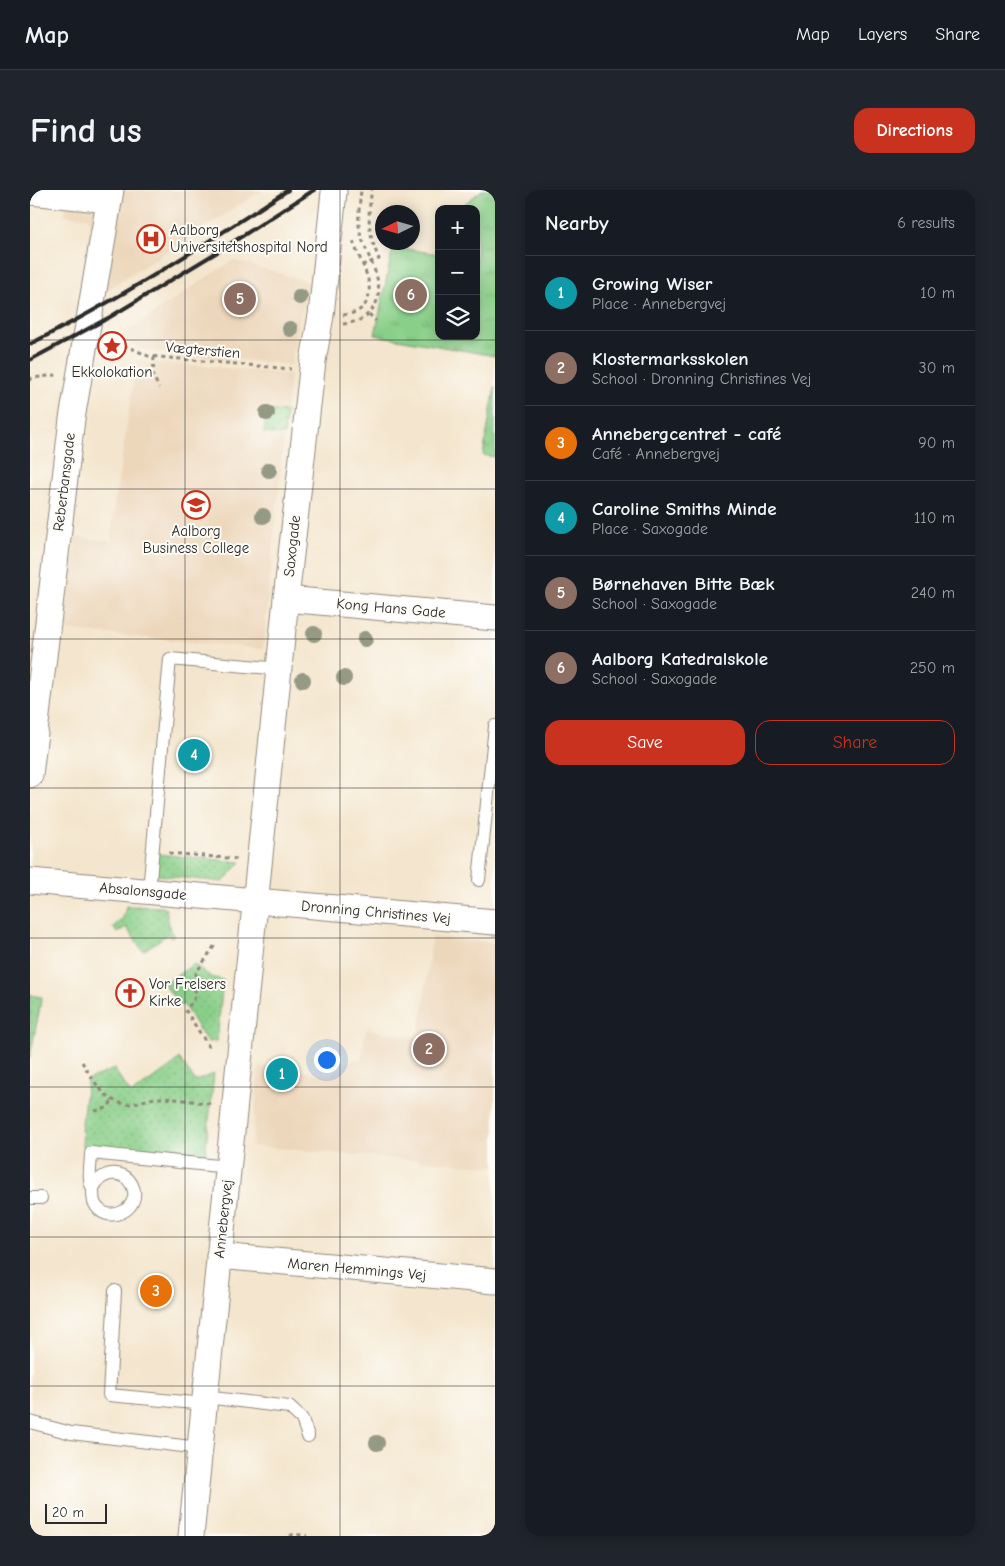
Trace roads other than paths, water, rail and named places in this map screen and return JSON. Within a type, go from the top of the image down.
[{"type":"street","points":[[30,192],[110,195]]},
{"type":"street","name":"Saxogade","points":[[256,901],[311,371],[321,315],[334,192]]},
{"type":"street","name":"Reberbansgade","points":[[30,775],[72,419],[110,195]]},
{"type":"street","name":"Kong Hans Gade","points":[[286,599],[495,618]]},
{"type":"street","name":"Absalonsgade","points":[[30,881],[256,901]]},
{"type":"street","name":"Dronning Christines Vej","points":[[256,901],[495,922]]},
{"type":"street","name":"Annebergvej","points":[[191,1536],[256,901]]},
{"type":"street","name":"Maren Hemmings Vej","points":[[219,1256],[495,1281]]},
{"type":"lane","points":[[149,891],[170,658],[280,669]]},
{"type":"lane","points":[[478,880],[495,726]]},
{"type":"lane","points":[[93,1189],[90,1182],[91,1153],[228,1167]]},
{"type":"lane","points":[[115,1291],[109,1395],[290,1407],[302,1419],[308,1436]]},
{"type":"lane","points":[[30,1422],[71,1433],[200,1448]]},
{"type":"railway","points":[[30,344],[129,290],[288,190]]},
{"type":"railway","points":[[30,360],[110,317],[219,251],[314,190]]},
{"type":"place","name":"Aalborg Universitetshospital Nord","points":[[151,239]]},
{"type":"place","name":"Aalborg Katedralskole","points":[[411,295]]},
{"type":"place","name":"Børnehaven Bitte Bæk","points":[[240,299]]},
{"type":"place","name":"Ekkolokation","points":[[112,346]]},
{"type":"place","name":"Aalborg Business College","points":[[196,505]]},
{"type":"place","name":"Caroline Smiths Minde","points":[[194,755]]},
{"type":"place","name":"Vor Frelsers Kirke","points":[[130,993]]},
{"type":"place","name":"Klostermarksskolen","points":[[429,1049]]},
{"type":"place","name":"Growing Wiser","points":[[282,1074]]},
{"type":"place","name":"Annebergcentret - café","points":[[156,1291]]}]
